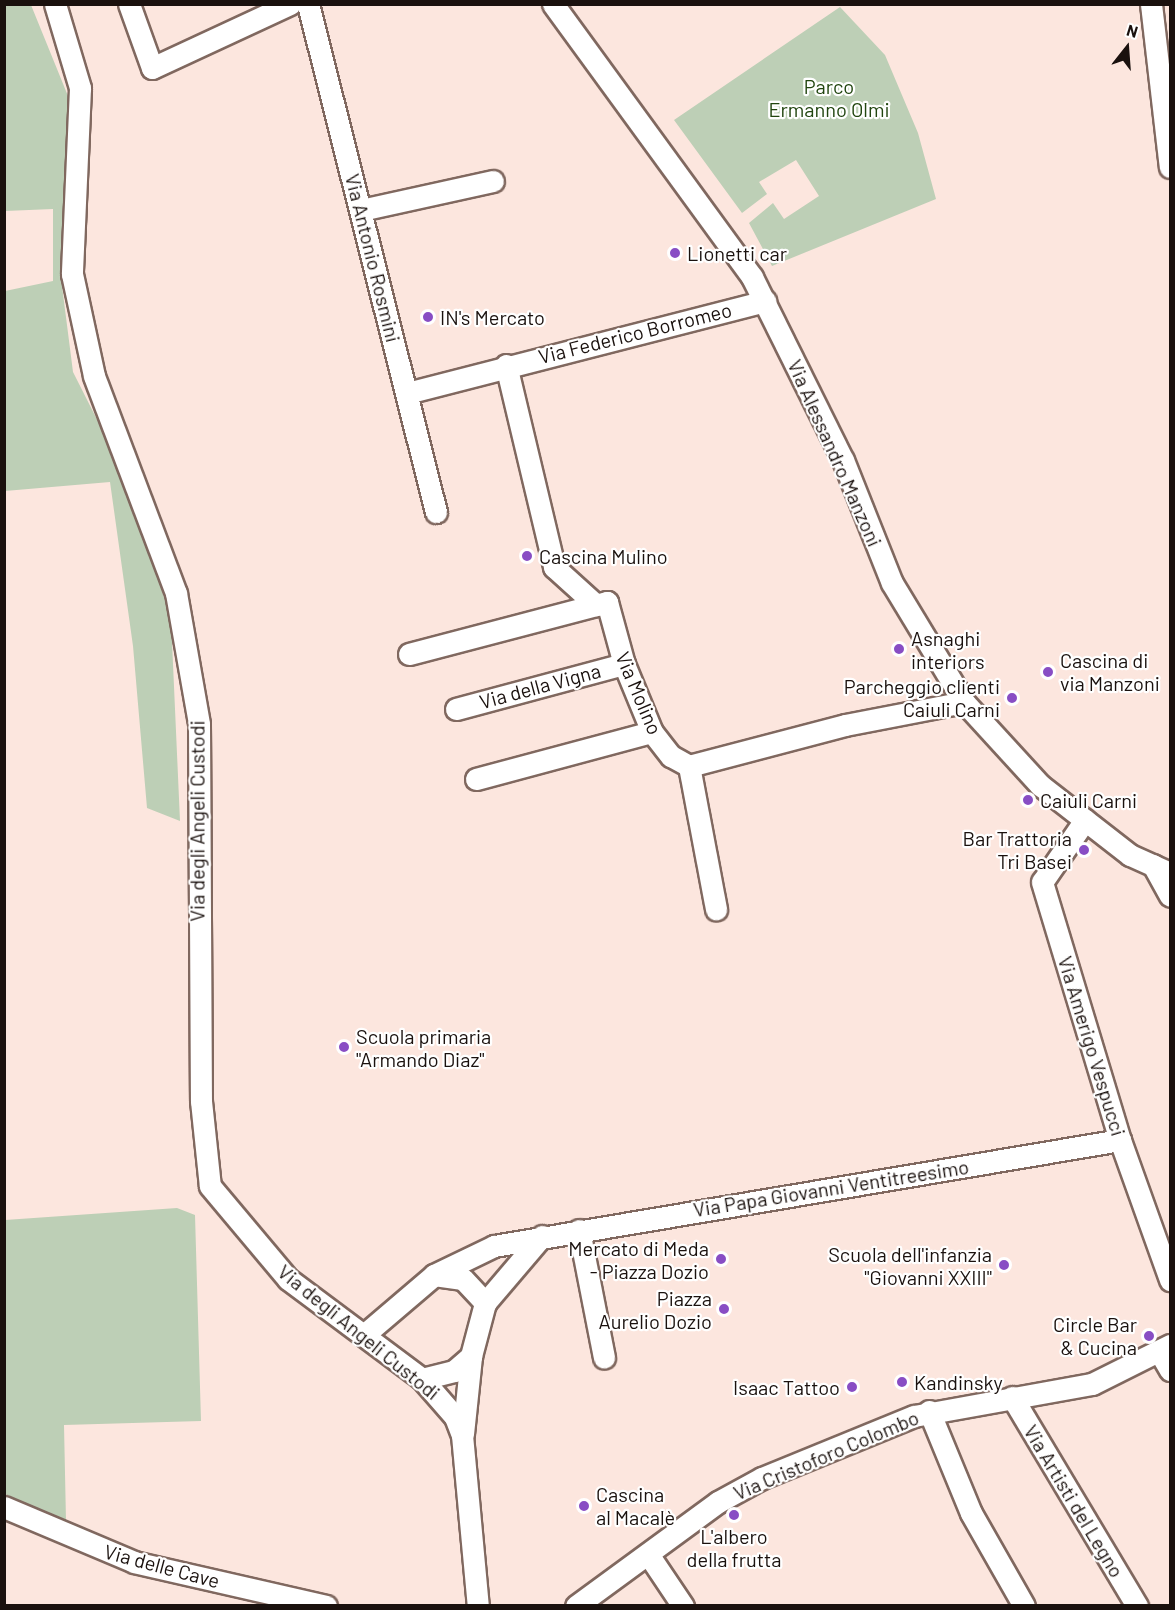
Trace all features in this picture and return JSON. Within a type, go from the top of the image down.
[{"type":"street","name":"Via degli Angeli Custodi","points":[[55,4],[80,88],[72,274],[94,376],[176,593],[199,724],[201,1089],[210,1186],[288,1279],[364,1334],[422,1379],[443,1399],[462,1435],[478,1605]]},
{"type":"street","points":[[129,4],[152,68],[290,4]]},
{"type":"street","name":"Via Antonio Rosmini","points":[[308,4],[436,512]]},
{"type":"street","name":"Via Alessandro Manzoni","points":[[553,4],[765,301],[843,460],[892,583],[964,702],[1040,785],[1084,820],[1161,869],[1170,896]]},
{"type":"street","points":[[1151,4],[1170,167]]},
{"type":"street","points":[[361,210],[493,181]]},
{"type":"street","name":"Via Federico Borromeo","points":[[407,393],[506,365],[765,301]]},
{"type":"street","points":[[506,365],[554,567],[596,605]]},
{"type":"street","name":"Via Molino","points":[[596,605],[607,602],[624,664],[652,732],[670,756],[689,766]]},
{"type":"street","points":[[409,654],[596,605]]},
{"type":"street","name":"Via della Vigna","points":[[456,708],[624,664]]},
{"type":"street","points":[[716,909],[689,766],[845,725],[964,702]]},
{"type":"street","points":[[476,779],[652,732]]},
{"type":"street","name":"Via Amerigo Vespucci","points":[[1084,820],[1042,882],[1120,1140],[1170,1280]]},
{"type":"street","name":"Via Papa Giovanni Ventitreesimo","points":[[364,1334],[434,1275],[494,1246],[542,1236],[1120,1140]]},
{"type":"street","points":[[579,1230],[604,1358]]},
{"type":"street","points":[[462,1435],[471,1356],[485,1303],[542,1236]]},
{"type":"street","points":[[434,1275],[463,1279],[485,1303]]},
{"type":"street","points":[[1165,1348],[1170,1370]]},
{"type":"street","name":"Via Cristoforo Colombo","points":[[576,1605],[741,1487],[929,1411],[1092,1383],[1165,1348]]},
{"type":"street","points":[[422,1379],[454,1371],[471,1356]]},
{"type":"street","name":"Via Artisti del Legno","points":[[1012,1397],[1137,1605]]},
{"type":"street","points":[[929,1411],[971,1513],[1024,1605]]},
{"type":"street","name":"Via delle Cave","points":[[4,1508],[134,1562],[326,1605]]},
{"type":"street","name":"Via degli Angeli Custodi","points":[[463,1605],[472,1550]]},
{"type":"street","points":[[648,1554],[683,1605]]},
{"type":"green space","points":[[5,5],[31,5],[68,96],[62,286],[73,372],[125,475],[171,619],[180,821],[147,808],[133,646],[110,482],[5,491],[5,291],[53,281],[53,209],[5,211]]},
{"type":"green space","name":"Parco Ermanno Olmi","points":[[840,7],[885,55],[918,133],[936,199],[772,266],[749,223],[773,203],[784,219],[819,196],[796,160],[759,182],[767,194],[742,213],[674,120]]},
{"type":"green space","points":[[177,1208],[195,1215],[201,1421],[64,1425],[66,1521],[5,1494],[5,1220]]},
{"type":"place","name":"Lionetti car","points":[[675,253]]},
{"type":"place","name":"IN's Mercato","points":[[428,317]]},
{"type":"place","name":"Cascina Mulino","points":[[527,556]]},
{"type":"place","name":"Asnaghi interiors","points":[[899,649]]},
{"type":"place","name":"Cascina di via Manzoni","points":[[1048,672]]},
{"type":"place","name":"Parcheggio clienti Caiuli Carni","points":[[1012,698]]},
{"type":"place","name":"Caiuli Carni","points":[[1028,800]]},
{"type":"place","name":"Bar Trattoria Tri Basei","points":[[1084,850]]},
{"type":"place","name":"Scuola primaria \"Armando Diaz\"","points":[[344,1047]]},
{"type":"place","name":"Mercato di Meda - Piazza Dozio","points":[[721,1259]]},
{"type":"place","name":"Scuola dell'infanzia \"Giovanni XXIII\"","points":[[1004,1265]]},
{"type":"place","name":"Piazza Aurelio Dozio","points":[[724,1309]]},
{"type":"place","name":"Circle Bar & Cucina","points":[[1149,1336]]},
{"type":"place","name":"Kandinsky","points":[[902,1382]]},
{"type":"place","name":"Isaac Tattoo","points":[[852,1387]]},
{"type":"place","name":"Cascina al Macalè","points":[[584,1506]]},
{"type":"place","name":"L'albero della frutta","points":[[734,1515]]}]
